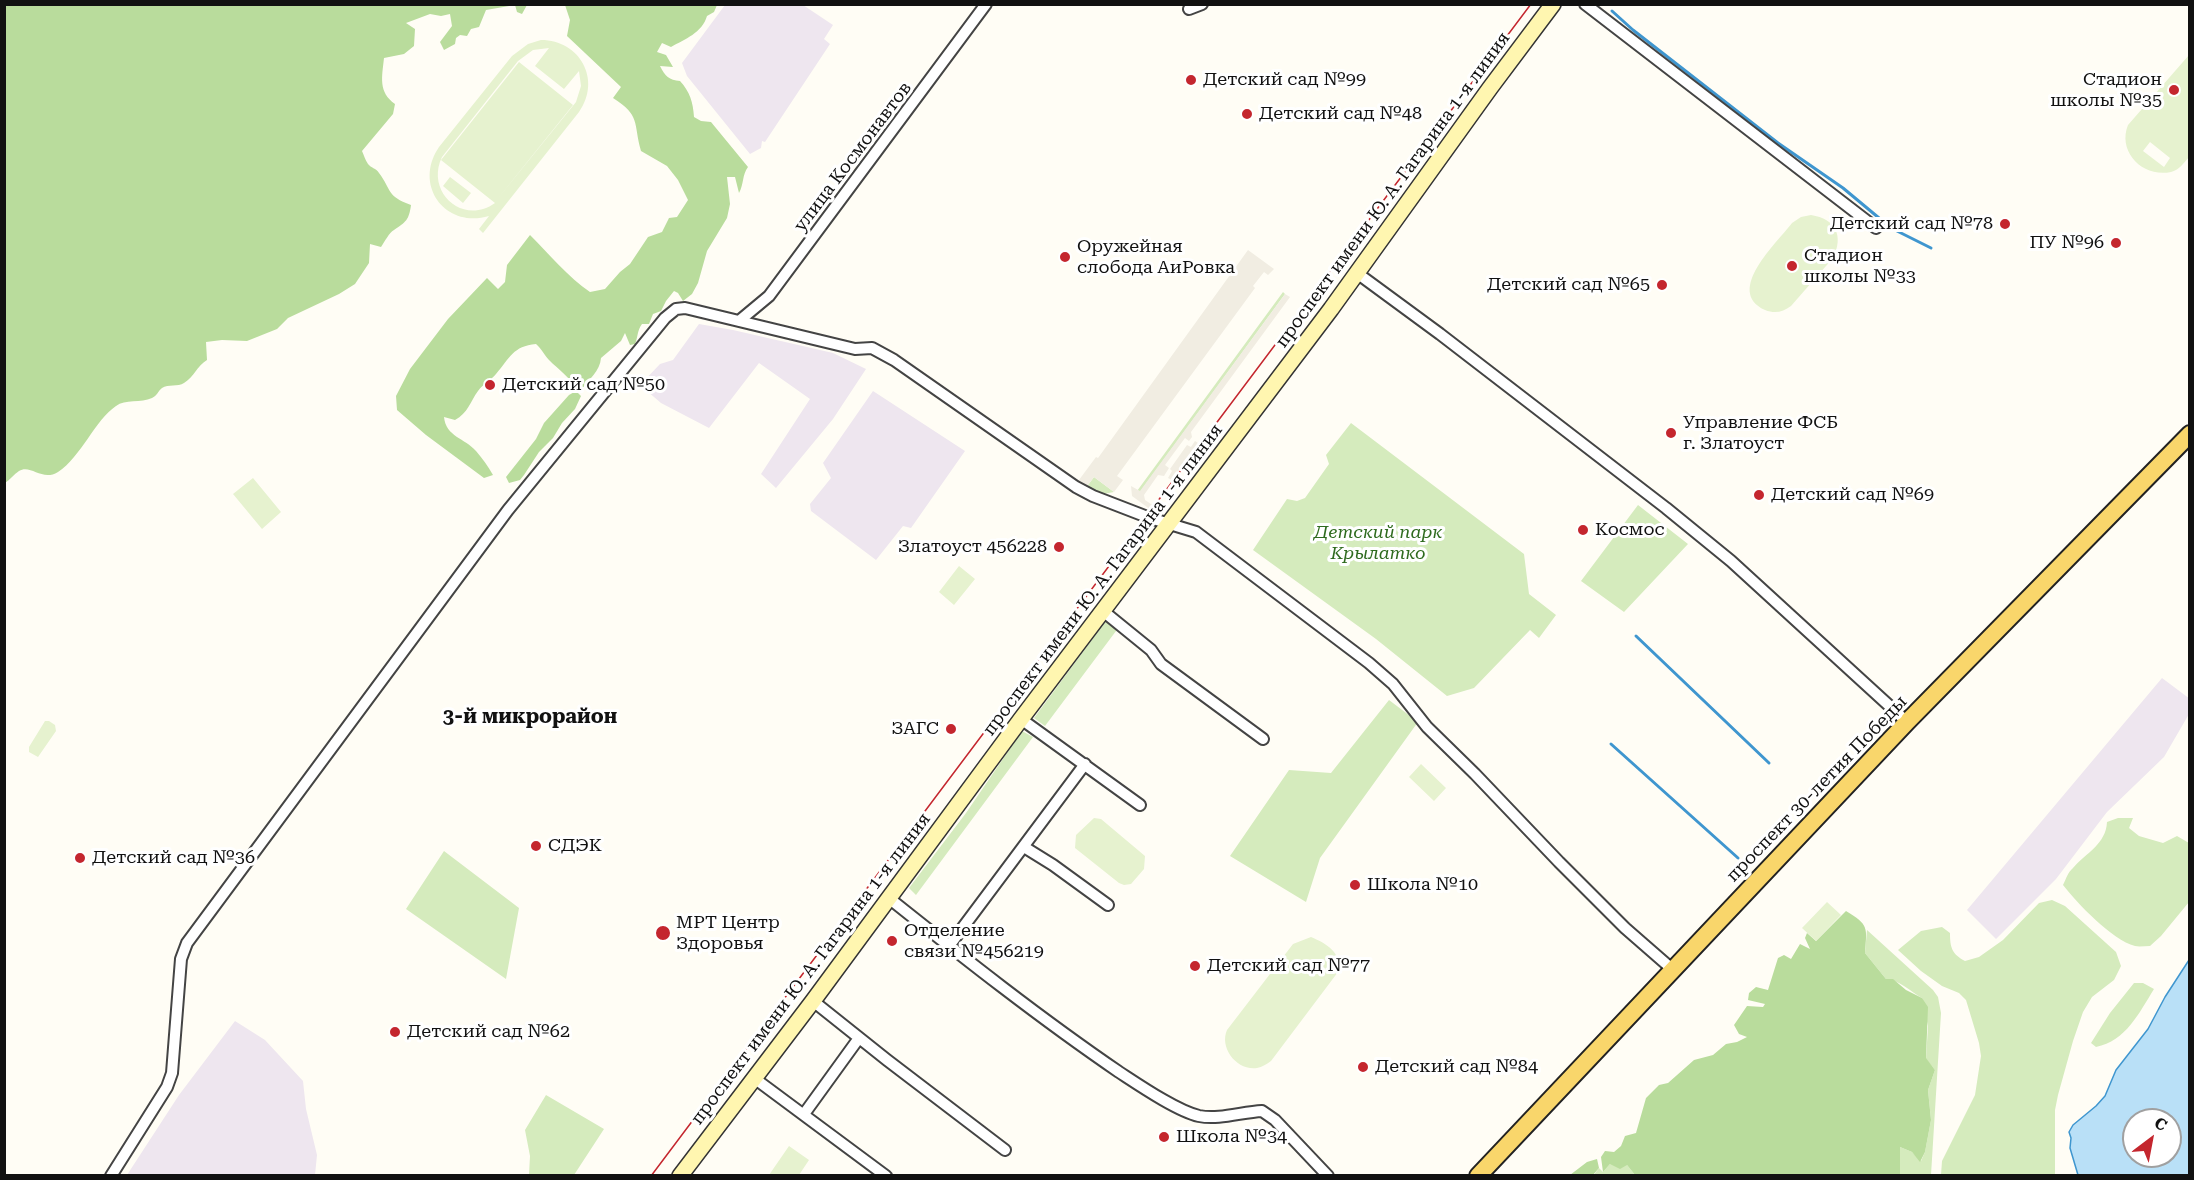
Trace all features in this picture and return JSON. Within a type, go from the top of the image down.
[{"type":"main road","name":"проспект имени Ю. А. Гагарина 1-я линия","points":[[680,1176],[890,899],[1021,719],[1357,273],[1553,4]]},
{"type":"main road","name":"проспект 30-летия Победы","points":[[1478,1176],[1907,722],[2190,434]]},
{"type":"street","name":"улица Космонавтов","points":[[739,321],[769,296],[986,4]]},
{"type":"street","points":[[1189,9],[1202,4]]},
{"type":"street","points":[[1585,4],[1876,228]]},
{"type":"street","points":[[1357,273],[1666,508],[1731,561],[1907,722]]},
{"type":"street","points":[[111,1176],[167,1087],[172,1073],[181,959],[187,943],[508,510],[665,318],[676,309],[685,308],[855,349],[872,348],[1076,487],[1093,496],[1136,505],[1150,518],[1196,532],[1385,677],[1427,727],[1567,870],[1625,928],[1672,969]]},
{"type":"street","points":[[1104,611],[1151,650],[1161,663],[1263,739]]},
{"type":"street","points":[[1021,719],[1140,805]]},
{"type":"street","points":[[949,946],[1085,764]]},
{"type":"street","points":[[1024,847],[1053,864],[1108,905]]},
{"type":"street","points":[[890,899],[1076,1042],[1138,1084],[1187,1112],[1199,1116],[1214,1117],[1262,1111],[1275,1120],[1328,1176]]},
{"type":"street","points":[[813,1001],[1005,1150]]},
{"type":"street","points":[[804,1114],[859,1038]]},
{"type":"street","points":[[754,1078],[886,1176]]},
{"type":"shaded area","points":[[725,5],[803,5],[833,25],[824,39],[830,44],[765,142],[762,141],[761,148],[750,154],[687,76],[682,63]]},
{"type":"shaded area","points":[[1248,250],[1274,269],[1268,275],[1264,272],[1253,286],[1255,288],[1117,476],[1123,480],[1114,492],[1094,477],[1085,489],[1076,484],[1096,457],[1098,458]]},
{"type":"shaded area","points":[[1285,294],[1290,297],[1191,432],[1192,437],[1189,441],[1185,438],[1165,465],[1169,468],[1164,476],[1158,475],[1144,495],[1145,500],[1154,506],[1151,510],[1132,496],[1131,486],[1140,491]]},
{"type":"shaded area","points":[[699,324],[833,353],[866,369],[833,419],[776,488],[761,474],[810,399],[759,363],[709,428],[661,403],[640,385],[660,364],[673,360]]},
{"type":"shaded area","points":[[873,391],[965,451],[911,528],[903,526],[876,560],[811,511],[810,504],[831,478],[823,463]]},
{"type":"shaded area","points":[[1195,441],[1198,443],[1172,480],[1168,478],[1172,471],[1170,469],[1187,445],[1191,447]]},
{"type":"shaded area","points":[[2162,678],[2190,699],[2189,714],[2164,757],[2107,812],[2056,879],[1996,939],[1967,910]]},
{"type":"shaded area","points":[[235,1021],[265,1040],[303,1081],[306,1109],[317,1155],[315,1175],[127,1175],[179,1095]]},
{"type":"green space","points":[[5,4],[527,5],[522,14],[517,12],[515,5],[486,10],[479,27],[471,29],[467,36],[460,35],[456,38],[455,44],[444,50],[440,42],[452,26],[450,14],[441,16],[430,14],[406,23],[415,29],[414,46],[404,54],[384,58],[382,84],[386,94],[395,104],[393,114],[362,151],[368,164],[378,171],[393,195],[411,205],[406,220],[390,233],[381,247],[370,244],[369,263],[355,284],[288,318],[277,329],[247,341],[206,342],[207,360],[187,381],[164,387],[152,398],[116,406],[101,420],[74,457],[58,472],[47,475],[23,469],[5,483]]},
{"type":"green space","points":[[565,5],[717,5],[714,12],[707,16],[705,22],[692,35],[671,47],[662,43],[657,52],[666,55],[673,67],[660,66],[664,72],[673,80],[680,81],[689,93],[694,117],[701,121],[711,122],[748,167],[739,193],[735,177],[727,177],[730,204],[727,218],[707,251],[698,283],[692,294],[683,301],[674,291],[661,311],[653,314],[649,324],[642,324],[635,344],[630,345],[625,333],[621,341],[601,358],[596,371],[582,389],[577,390],[568,377],[549,360],[536,344],[528,345],[513,354],[480,389],[466,411],[459,417],[455,420],[444,417],[448,429],[472,447],[489,468],[493,475],[484,478],[426,435],[397,410],[396,396],[410,369],[448,319],[487,278],[498,289],[505,282],[507,265],[530,235],[567,273],[590,292],[605,289],[630,264],[648,237],[662,232],[669,218],[677,217],[688,200],[678,180],[667,166],[641,151],[632,115],[613,98],[621,87],[567,36],[570,20]]},
{"type":"green space","points":[[541,40],[555,42],[576,54],[587,75],[586,100],[579,112],[483,233],[479,229],[489,216],[473,218],[459,216],[447,210],[438,201],[432,189],[430,176],[432,161],[439,147],[512,56],[528,44]],"holes":[[[549,48],[535,66],[564,89],[579,71],[581,86],[576,102],[495,202],[573,105],[519,62],[441,160],[518,61],[533,50]],[[441,160],[495,203],[483,209],[471,210],[460,208],[450,202],[439,182],[438,170]]]},
{"type":"green space","name":"Стадион школы №35","points":[[2189,55],[2189,157],[2185,162],[2171,172],[2161,173],[2142,167],[2129,153],[2126,145],[2128,125]],"holes":[[[2150,142],[2170,158],[2164,167],[2143,151]]]},
{"type":"green space","points":[[450,177],[471,193],[463,203],[443,186]]},
{"type":"green space","name":"Стадион школы №33","points":[[1811,215],[1827,220],[1835,230],[1838,243],[1833,258],[1791,306],[1779,312],[1765,310],[1754,302],[1750,291],[1752,279],[1766,254],[1792,223],[1801,217]]},
{"type":"green space","points":[[1283,292],[1285,294],[1140,492],[1137,491]]},
{"type":"green space","points":[[576,391],[581,396],[575,409],[539,452],[520,480],[509,483],[506,477],[536,439],[544,423],[569,395]]},
{"type":"green space","name":"Детский парк Крылатко","points":[[1351,423],[1524,554],[1529,594],[1556,615],[1539,638],[1530,630],[1474,688],[1447,696],[1376,639],[1253,550],[1287,499],[1297,501],[1305,498],[1329,464],[1326,455]]},
{"type":"green space","points":[[1094,477],[1114,492],[1103,494],[1085,489]]},
{"type":"green space","points":[[253,478],[281,512],[262,529],[233,494]]},
{"type":"green space","points":[[1638,505],[1688,544],[1624,612],[1581,581]]},
{"type":"green space","points":[[959,566],[975,579],[954,605],[939,592]]},
{"type":"green space","points":[[1108,618],[1119,627],[1045,726],[1034,718]]},
{"type":"green space","points":[[1389,700],[1418,722],[1320,858],[1306,902],[1230,856],[1289,770],[1331,773]]},
{"type":"green space","points":[[45,721],[55,725],[56,731],[38,757],[29,752],[29,747]]},
{"type":"green space","points":[[1022,731],[1033,737],[916,895],[909,888],[966,813]]},
{"type":"green space","points":[[1421,764],[1446,788],[1434,801],[1409,777]]},
{"type":"green space","points":[[1094,818],[1101,819],[1145,856],[1144,869],[1131,884],[1119,883],[1075,848],[1076,835]]},
{"type":"green space","points":[[2118,818],[2133,818],[2129,828],[2139,836],[2163,843],[2177,836],[2189,843],[2189,902],[2150,946],[2135,946],[2106,929],[2063,885],[2071,870],[2099,842],[2106,830],[2107,822]]},
{"type":"green space","points":[[444,851],[519,908],[506,979],[406,909]]},
{"type":"green space","points":[[2052,900],[2065,906],[2116,952],[2121,966],[2114,980],[2092,997],[2083,1012],[2073,1041],[2055,1110],[2055,1175],[1941,1175],[1942,1161],[1975,1095],[1981,1056],[1979,1043],[1966,1000],[1959,993],[1942,986],[1921,971],[1898,950],[1921,931],[1942,927],[1950,933],[1951,947],[1957,956],[1965,961],[1979,957],[2003,940],[2039,903]]},
{"type":"green space","points":[[1827,902],[1841,915],[1816,941],[1802,928]]},
{"type":"green space","points":[[1846,911],[1863,924],[1866,932],[1865,953],[1886,979],[1893,979],[1906,990],[1922,998],[1928,1007],[1926,1058],[1935,1070],[1928,1090],[1931,1120],[1925,1152],[1920,1162],[1912,1152],[1900,1147],[1900,1175],[1635,1175],[1627,1165],[1620,1169],[1610,1164],[1603,1172],[1601,1157],[1605,1151],[1614,1152],[1621,1146],[1625,1136],[1636,1133],[1646,1098],[1659,1085],[1668,1083],[1694,1060],[1713,1055],[1726,1044],[1747,1037],[1739,1034],[1734,1025],[1747,1006],[1763,1007],[1765,1004],[1748,1000],[1749,993],[1756,987],[1768,990],[1778,958],[1784,955],[1791,959],[1800,944],[1810,949],[1805,938],[1807,933],[1816,941]]},
{"type":"green space","points":[[1867,930],[1938,997],[1941,1013],[1931,1175],[1900,1175],[1900,1147],[1912,1152],[1921,1161],[1931,1120],[1928,1090],[1935,1070],[1926,1059],[1928,1026],[1922,998],[1900,983],[1886,979],[1865,953]]},
{"type":"green space","points":[[1311,937],[1332,950],[1338,959],[1338,972],[1271,1061],[1257,1068],[1243,1066],[1228,1051],[1225,1037],[1227,1030],[1293,944]]},
{"type":"green space","points":[[2134,983],[2143,983],[2154,989],[2124,1032],[2116,1039],[2096,1047],[2091,1043],[2110,1013]]},
{"type":"green space","points":[[546,1095],[604,1129],[574,1175],[529,1175],[530,1156],[525,1130]]},
{"type":"green space","points":[[789,1146],[809,1160],[799,1175],[769,1175]]},
{"type":"green space","points":[[1597,1159],[1599,1168],[1593,1175],[1570,1175],[1587,1162]]},
{"type":"green space","points":[[1610,1164],[1627,1165],[1635,1175],[1593,1176],[1599,1168],[1603,1172]]},
{"type":"water","points":[[2189,960],[2189,1175],[2078,1175],[2070,1148],[2069,1132],[2073,1125],[2105,1096],[2116,1070],[2148,1029]]},
{"type":"waterway","points":[[1612,11],[1633,30],[1778,143],[1843,188],[1891,228],[1931,248]]},
{"type":"waterway","points":[[1636,636],[1769,763]]},
{"type":"waterway","points":[[1611,744],[1738,858]]},
{"type":"tram line","points":[[651,1176],[1531,4]]},
{"type":"place","name":"Детский сад №99","points":[[1191,80]]},
{"type":"place","name":"Стадион школы №35","points":[[2174,90]]},
{"type":"place","name":"Детский сад №48","points":[[1247,114]]},
{"type":"place","name":"Детский сад №78","points":[[2005,224]]},
{"type":"place","name":"ПУ №96","points":[[2116,243]]},
{"type":"place","name":"Оружейная слобода АиРовка","points":[[1065,257]]},
{"type":"place","name":"Стадион школы №33","points":[[1792,266]]},
{"type":"place","name":"Детский сад №65","points":[[1662,285]]},
{"type":"place","name":"Детский сад №50","points":[[490,385]]},
{"type":"place","name":"Управление ФСБ г. Златоуст","points":[[1671,433]]},
{"type":"place","name":"Детский сад №69","points":[[1759,495]]},
{"type":"place","name":"Космос","points":[[1583,530]]},
{"type":"place","name":"Златоуст 456228","points":[[1059,547]]},
{"type":"place","name":"ЗАГС","points":[[951,729]]},
{"type":"place","name":"СДЭК","points":[[536,846]]},
{"type":"place","name":"Детский сад №36","points":[[80,858]]},
{"type":"place","name":"Школа №10","points":[[1355,885]]},
{"type":"place","name":"МРТ Центр Здоровья","points":[[663,933]]},
{"type":"place","name":"Отделение связи №456219","points":[[892,941]]},
{"type":"place","name":"Детский сад №77","points":[[1195,966]]},
{"type":"place","name":"Детский сад №62","points":[[395,1032]]},
{"type":"place","name":"Детский сад №84","points":[[1363,1067]]},
{"type":"place","name":"Школа №34","points":[[1164,1137]]},
{"type":"district","name":"3-й микрорайон","points":[[530,717]]}]
